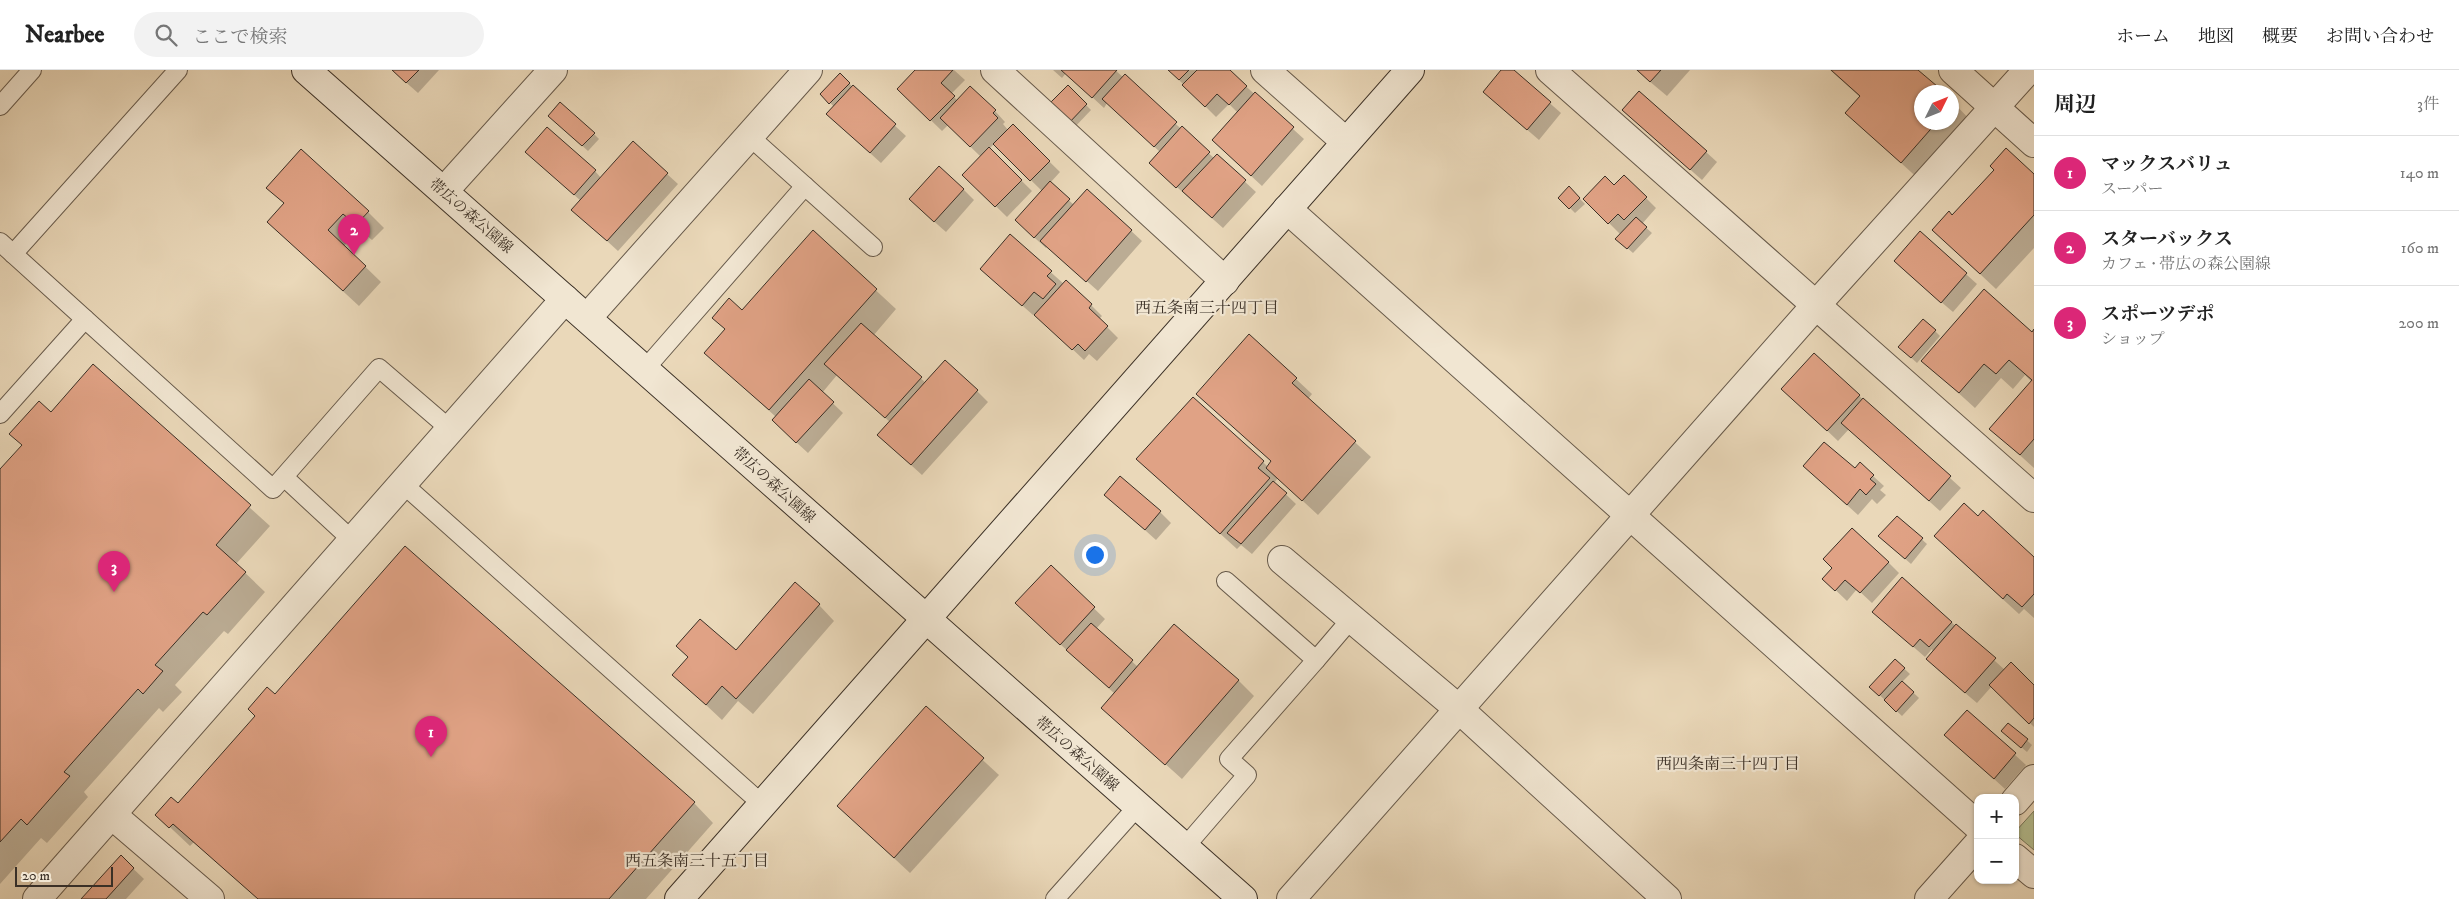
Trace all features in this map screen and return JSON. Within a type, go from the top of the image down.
[{"type":"street","points":[[444,191],[553,70]]},
{"type":"street","points":[[587,318],[808,70]]},
{"type":"street","points":[[995,70],[1225,281]]},
{"type":"street","points":[[1265,70],[1346,142]]},
{"type":"street","points":[[678,899],[1410,70]]},
{"type":"street","points":[[1550,70],[2034,498]]},
{"type":"street","points":[[1953,70],[2034,143]]},
{"type":"street","points":[[1291,899],[1816,305],[2028,70]]},
{"type":"street","name":"帯広の森公園線","points":[[310,71],[925,619],[1243,899]]},
{"type":"street","points":[[1287,209],[1629,517],[1974,822]]},
{"type":"street","points":[[37,899],[565,299]]},
{"type":"street","points":[[1282,560],[1460,710],[1667,899]]},
{"type":"street","points":[[2019,796],[2034,779]]},
{"type":"street","points":[[112,815],[210,899]]},
{"type":"street","points":[[1929,899],[1974,848]]},
{"type":"street","points":[[2019,861],[2034,874]]},
{"type":"lane","points":[[0,106],[32,70]]},
{"type":"lane","points":[[13,254],[178,70]]},
{"type":"lane","points":[[749,136],[873,247]]},
{"type":"lane","points":[[645,369],[805,186]]},
{"type":"lane","points":[[0,242],[273,489],[380,368],[451,430]]},
{"type":"lane","points":[[0,414],[84,320]]},
{"type":"lane","points":[[284,477],[352,541]]},
{"type":"lane","points":[[403,484],[762,804]]},
{"type":"lane","points":[[1226,581],[1316,660]]},
{"type":"lane","points":[[1184,848],[1247,775],[1229,759],[1351,619]]},
{"type":"lane","points":[[1062,897],[1137,807]]},
{"type":"green space","points":[[2034,811],[2034,850],[2019,837],[2019,828]]},
{"type":"building","points":[[392,70],[419,70],[406,83]]},
{"type":"building","points":[[915,70],[953,70],[941,83],[955,96],[930,121],[897,89]]},
{"type":"building","points":[[1061,70],[1117,70],[1092,98]]},
{"type":"building","points":[[1168,70],[1189,70],[1179,80]]},
{"type":"building","points":[[1197,70],[1230,70],[1247,86],[1229,105],[1217,94],[1205,107],[1182,85]]},
{"type":"building","points":[[1501,70],[1514,70],[1551,102],[1527,130],[1483,92]]},
{"type":"building","points":[[1637,70],[1661,70],[1650,82]]},
{"type":"building","points":[[1831,70],[1918,70],[1936,85],[1914,85],[1914,130],[1930,130],[1901,163],[1845,113],[1860,96]]},
{"type":"building","points":[[840,73],[850,83],[829,104],[820,94]]},
{"type":"building","points":[[1125,74],[1177,122],[1154,147],[1102,99]]},
{"type":"building","points":[[853,85],[896,124],[870,153],[826,114]]},
{"type":"building","points":[[1068,85],[1087,104],[1067,125],[1047,106]]},
{"type":"building","points":[[970,86],[996,110],[993,113],[998,118],[970,147],[940,118]]},
{"type":"building","points":[[1639,91],[1707,151],[1690,170],[1622,110]]},
{"type":"building","points":[[1255,92],[1294,127],[1251,176],[1212,140]]},
{"type":"building","points":[[560,102],[595,133],[582,146],[548,116]]},
{"type":"building","points":[[1013,124],[1050,161],[1030,181],[993,144]]},
{"type":"building","points":[[1182,126],[1210,152],[1176,188],[1149,163]]},
{"type":"building","points":[[547,127],[596,170],[574,195],[525,152]]},
{"type":"building","points":[[633,141],[668,173],[607,241],[571,210]]},
{"type":"building","points":[[989,147],[1022,180],[995,207],[962,175]]},
{"type":"building","points":[[2006,148],[2034,174],[2034,215],[1980,274],[1932,230],[1949,211],[1952,215],[1994,170],[1990,166]]},
{"type":"building","points":[[301,149],[369,211],[356,225],[343,214],[328,230],[366,266],[343,291],[267,222],[284,203],[266,188]]},
{"type":"building","points":[[1217,154],[1246,180],[1212,218],[1182,191]]},
{"type":"building","points":[[939,166],[964,189],[934,222],[909,199]]},
{"type":"building","points":[[1624,175],[1647,197],[1624,220],[1618,214],[1608,224],[1583,199],[1605,176],[1614,185]]},
{"type":"building","points":[[1050,181],[1070,199],[1034,238],[1015,220]]},
{"type":"building","points":[[1569,186],[1580,198],[1569,209],[1558,198]]},
{"type":"building","points":[[1087,189],[1132,230],[1086,282],[1040,241]]},
{"type":"building","points":[[1636,217],[1647,227],[1627,249],[1615,239]]},
{"type":"building","points":[[813,230],[877,289],[769,410],[704,353],[725,329],[712,318],[729,298],[742,310]]},
{"type":"building","points":[[1920,231],[1967,273],[1941,303],[1894,261]]},
{"type":"building","points":[[1010,234],[1052,271],[1047,276],[1056,284],[1043,299],[1034,292],[1022,306],[980,269]]},
{"type":"building","points":[[1066,280],[1092,304],[1089,308],[1108,326],[1085,351],[1078,344],[1072,350],[1034,315]]},
{"type":"building","points":[[1984,289],[2032,332],[2034,329],[2034,439],[2020,455],[1989,429],[2032,380],[2009,360],[1996,374],[1984,364],[1959,393],[1921,361]]},
{"type":"building","points":[[1923,319],[1936,330],[1911,358],[1898,347]]},
{"type":"building","points":[[861,323],[922,377],[885,418],[824,364]]},
{"type":"building","points":[[1249,334],[1297,378],[1292,383],[1356,441],[1302,501],[1266,468],[1271,461],[1196,394]]},
{"type":"building","points":[[1814,353],[1860,395],[1827,431],[1781,389]]},
{"type":"building","points":[[945,360],[978,390],[911,465],[877,435]]},
{"type":"building","points":[[93,364],[251,505],[216,545],[246,572],[207,615],[203,612],[155,665],[163,671],[143,694],[138,689],[64,772],[70,776],[27,825],[21,819],[0,842],[0,469],[22,445],[9,434],[39,401],[51,412]]},
{"type":"building","points":[[809,379],[834,402],[796,443],[772,420]]},
{"type":"building","points":[[1193,397],[1264,461],[1258,468],[1270,478],[1220,534],[1136,459]]},
{"type":"building","points":[[1863,398],[1951,476],[1929,501],[1841,423]]},
{"type":"building","points":[[1824,442],[1855,468],[1860,462],[1874,475],[1870,479],[1876,484],[1866,495],[1860,489],[1847,505],[1803,466]]},
{"type":"building","points":[[1120,476],[1161,511],[1145,530],[1104,495]]},
{"type":"building","points":[[1273,481],[1287,493],[1241,544],[1227,533]]},
{"type":"building","points":[[1964,503],[1978,516],[1983,510],[2034,557],[2034,594],[2022,607],[2007,594],[2003,599],[1934,536]]},
{"type":"building","points":[[1897,516],[1923,538],[1905,559],[1878,536]]},
{"type":"building","points":[[1852,528],[1889,562],[1860,593],[1845,580],[1835,591],[1822,579],[1832,568],[1823,559]]},
{"type":"building","points":[[405,546],[695,802],[609,899],[258,899],[173,824],[169,828],[155,815],[171,797],[178,803],[255,716],[248,709],[267,687],[275,694]]},
{"type":"building","points":[[1051,565],[1095,607],[1060,645],[1015,603]]},
{"type":"building","points":[[1902,577],[1952,622],[1929,647],[1920,639],[1913,647],[1872,612]]},
{"type":"building","points":[[795,582],[820,604],[736,699],[722,686],[706,705],[672,675],[688,657],[676,646],[700,619],[736,650]]},
{"type":"building","points":[[1091,623],[1133,660],[1109,688],[1066,650]]},
{"type":"building","points":[[1174,624],[1239,680],[1165,765],[1101,708]]},
{"type":"building","points":[[1956,624],[1996,658],[1965,693],[1926,659]]},
{"type":"building","points":[[1895,659],[1905,668],[1879,696],[1869,687]]},
{"type":"building","points":[[2011,662],[2034,685],[2034,718],[2029,724],[1989,685]]},
{"type":"building","points":[[1902,681],[1914,692],[1896,712],[1884,700]]},
{"type":"building","points":[[926,706],[984,758],[894,858],[837,806]]},
{"type":"building","points":[[1967,710],[2016,753],[1994,779],[1944,735]]},
{"type":"building","points":[[2008,723],[2028,739],[2021,748],[2001,731]]},
{"type":"building","points":[[121,855],[134,868],[106,899],[81,899]]},
{"type":"place","name":"スターバックス","points":[[354,255]]},
{"type":"place","name":"スポーツデポ","points":[[114,592]]},
{"type":"place","name":"マックスバリュ","points":[[431,757]]},
{"type":"district","name":"西五条南三十四丁目","points":[[1207,308]]},
{"type":"district","name":"西四条南三十四丁目","points":[[1728,764]]},
{"type":"district","name":"西五条南三十五丁目","points":[[697,861]]}]
